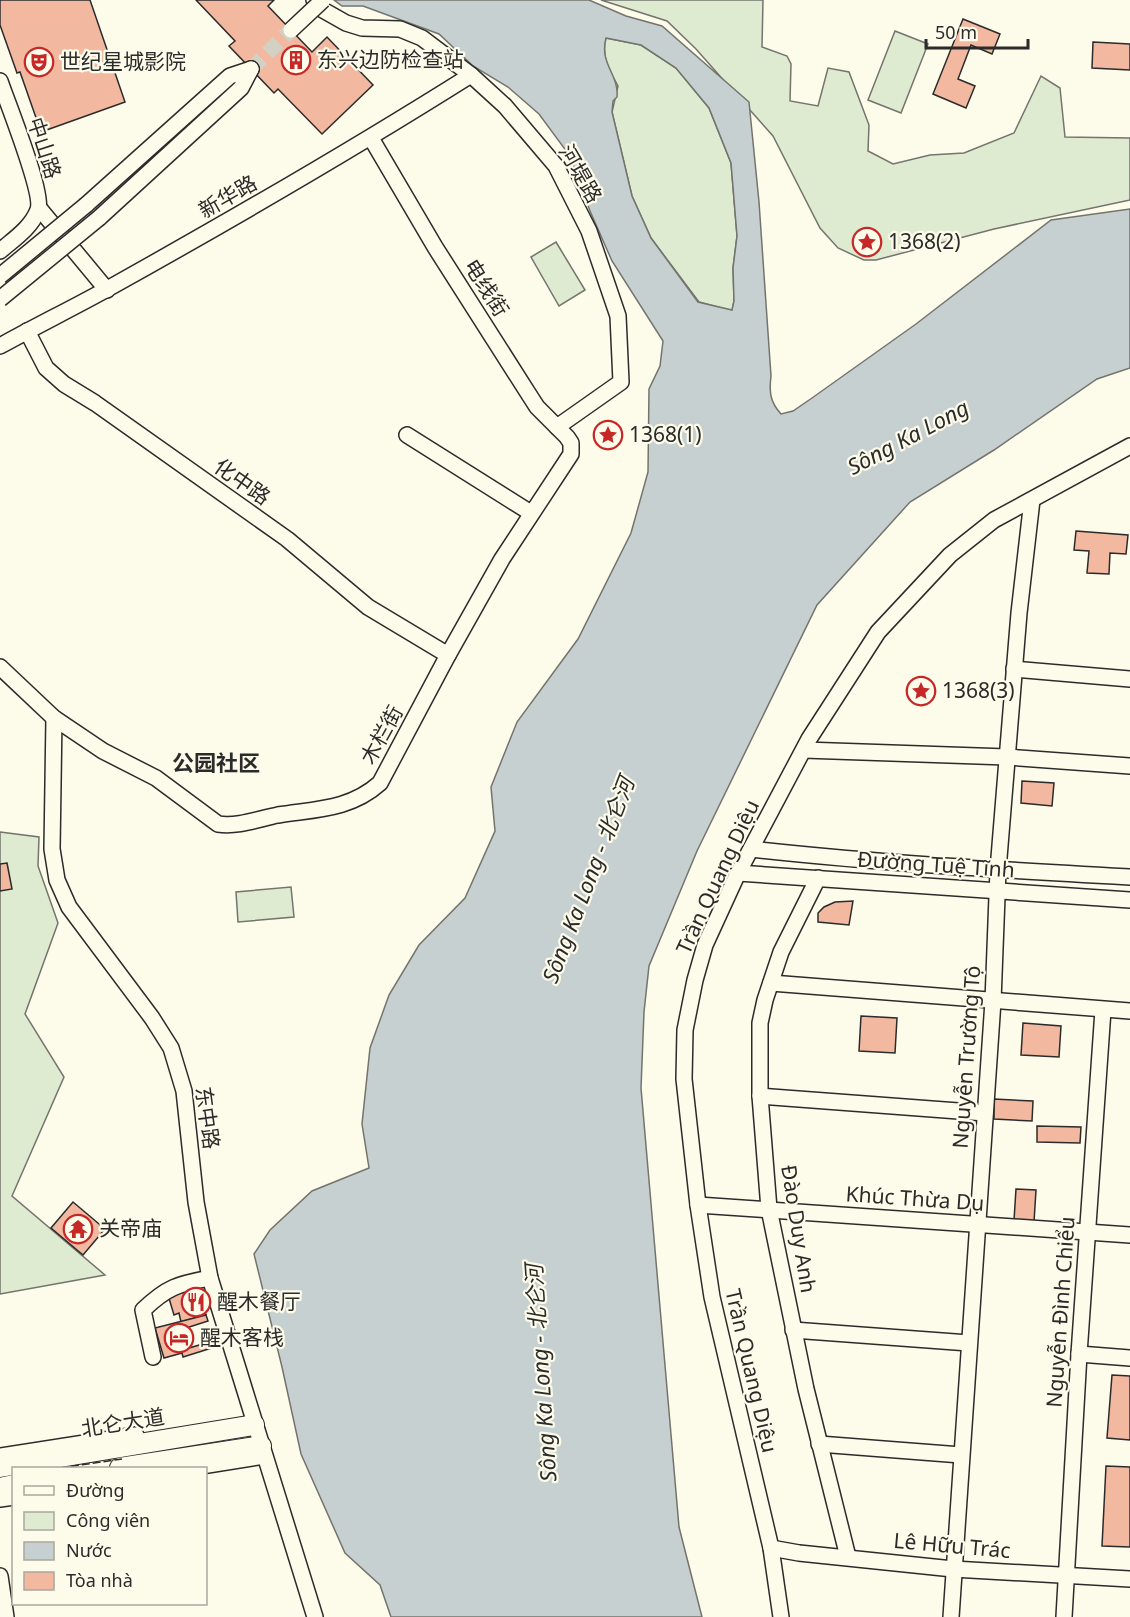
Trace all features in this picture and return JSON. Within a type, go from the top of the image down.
[{"type":"main road","name":"北仑大道","points":[[0,1467],[253,1421]]},
{"type":"main road","points":[[128,1467],[262,1451]]},
{"type":"street","name":"河堤路","points":[[314,0],[323,10],[346,23],[362,28],[400,29],[422,38],[471,75],[505,105],[556,166],[589,231],[618,316],[621,382],[557,427]]},
{"type":"street","points":[[291,30],[323,0]]},
{"type":"street","points":[[0,276],[86,205],[230,76],[251,69],[241,88],[99,218],[0,299]]},
{"type":"street","name":"新华路","points":[[0,346],[107,290],[371,138],[471,75]]},
{"type":"street","name":"中山路","points":[[0,81],[36,188],[39,208],[27,228],[0,250]]},
{"type":"street","name":"电线街","points":[[371,138],[435,248],[537,407],[572,443],[571,454]]},
{"type":"street","points":[[39,208],[107,290]]},
{"type":"street","name":"化中路","points":[[27,331],[46,368],[56,378],[287,539],[368,607],[448,655]]},
{"type":"street","points":[[407,435],[531,513]]},
{"type":"street","name":"Trần Quang Diệu","points":[[781,1617],[771,1548],[712,1297],[698,1204],[684,1079],[685,1030],[705,945],[738,873],[804,750],[878,632],[950,555],[994,520],[1130,446]]},
{"type":"street","name":"木栏街","points":[[54,718],[103,752],[156,778],[218,824],[228,825],[279,815],[314,812],[350,802],[380,783],[448,655],[531,513],[571,454]]},
{"type":"street","name":"Nguyễn Trường Tộ","points":[[951,1617],[993,1001],[998,870],[1014,669],[1032,500]]},
{"type":"street","points":[[0,667],[54,718]]},
{"type":"street","points":[[1014,669],[1130,679]]},
{"type":"street","name":"东中路","points":[[54,718],[52,849],[57,880],[69,907],[152,1018],[171,1048],[184,1090],[196,1202],[210,1278],[315,1617]]},
{"type":"street","points":[[804,750],[1007,757],[1130,766]]},
{"type":"street","name":"Đường Tuệ Tĩnh","points":[[751,849],[998,870],[1130,877]]},
{"type":"street","name":"Đường Tuệ Tĩnh","points":[[738,873],[1130,900]]},
{"type":"street","name":"Đào Duy Anh","points":[[818,878],[781,952],[760,1023],[760,1096],[768,1209],[819,1444],[848,1557]]},
{"type":"street","points":[[771,983],[1130,1011]]},
{"type":"street","name":"Nguyễn Đình Chiểu","points":[[1064,1617],[1078,1354],[1104,1010]]},
{"type":"street","points":[[760,1096],[985,1113]]},
{"type":"street","name":"Khúc Thừa Dụ","points":[[698,1204],[1130,1235]]},
{"type":"street","points":[[153,1357],[143,1310],[158,1296],[179,1284],[210,1278]]},
{"type":"street","points":[[794,1330],[969,1343]]},
{"type":"street","points":[[1078,1354],[1130,1358]]},
{"type":"street","points":[[0,1456],[253,1421]]},
{"type":"street","points":[[819,1444],[962,1455]]},
{"type":"street","points":[[193,1467],[262,1451]]},
{"type":"street","name":"Lê Hữu Trác","points":[[771,1548],[953,1569],[1130,1579]]},
{"type":"street","points":[[0,1576],[6,1617]]},
{"type":"green space","points":[[601,0],[763,0],[762,47],[787,56],[791,64],[790,101],[818,106],[828,68],[849,72],[869,125],[868,151],[893,164],[930,155],[964,153],[1014,133],[1041,76],[1060,88],[1065,137],[1130,138],[1130,200],[994,229],[876,260],[864,260],[838,248],[820,228],[773,136],[696,49],[667,21]]},
{"type":"green space","points":[[895,31],[928,44],[901,113],[868,100]]},
{"type":"green space","points":[[606,38],[641,45],[676,68],[709,108],[731,163],[737,236],[733,268],[732,311],[699,302],[651,238],[632,196],[612,112],[618,86],[605,57]]},
{"type":"green space","points":[[556,242],[585,290],[559,306],[531,257]]},
{"type":"green space","points":[[0,832],[39,837],[38,866],[58,923],[25,1014],[64,1077],[12,1196],[105,1275],[0,1294]]},
{"type":"green space","points":[[291,887],[294,917],[238,922],[236,892]]},
{"type":"water","points":[[334,0],[589,0],[626,16],[662,26],[749,102],[759,202],[771,376],[770,392],[772,401],[781,414],[793,411],[916,324],[1051,220],[1130,209],[1130,368],[1097,379],[994,450],[910,502],[817,605],[697,851],[649,966],[644,1012],[641,1088],[679,1527],[702,1617],[391,1617],[380,1585],[345,1553],[301,1454],[254,1254],[270,1230],[312,1191],[369,1168],[362,1124],[370,1048],[389,995],[419,945],[465,898],[495,831],[491,787],[517,722],[578,639],[631,533],[648,472],[649,389],[660,366],[663,341],[612,261],[590,211],[570,156],[539,114],[508,87],[473,66],[439,34],[363,6],[342,6]],"holes":[[[606,38],[641,45],[676,68],[709,108],[731,163],[737,236],[733,268],[732,310],[698,302],[651,238],[632,196],[612,112],[617,89],[607,62],[605,47]]]},
{"type":"building","points":[[0,0],[90,0],[125,102],[41,132],[20,72],[17,73],[0,25]]},
{"type":"building","name":"东兴边防检查站","points":[[196,0],[274,0],[268,6],[312,52],[327,37],[373,85],[322,134],[278,89],[274,93],[229,46],[235,41]]},
{"type":"building","points":[[963,19],[1000,34],[992,54],[971,45],[958,79],[975,86],[966,108],[933,94]]},
{"type":"building","points":[[1093,42],[1130,44],[1130,70],[1092,68]]},
{"type":"building","points":[[1076,531],[1128,535],[1126,554],[1110,553],[1109,574],[1087,573],[1089,551],[1074,550]]},
{"type":"building","points":[[1022,781],[1054,783],[1052,806],[1021,803]]},
{"type":"building","points":[[7,863],[12,889],[0,891],[0,864]]},
{"type":"building","points":[[853,901],[849,925],[818,922],[818,913],[824,907],[835,902]]},
{"type":"building","points":[[861,1016],[897,1018],[895,1053],[859,1051]]},
{"type":"building","points":[[1023,1023],[1061,1026],[1059,1057],[1021,1055]]},
{"type":"building","points":[[994,1099],[1033,1101],[1032,1121],[994,1119]]},
{"type":"building","points":[[1037,1126],[1081,1127],[1080,1143],[1037,1142]]},
{"type":"building","points":[[1016,1189],[1036,1190],[1034,1222],[1014,1220]]},
{"type":"building","name":"关帝庙","points":[[73,1202],[105,1229],[83,1255],[51,1228]]},
{"type":"building","points":[[198,1286],[206,1315],[181,1322],[179,1313],[174,1315],[168,1295]]},
{"type":"building","points":[[206,1315],[208,1321],[183,1329],[189,1348],[213,1341],[215,1347],[183,1357],[182,1353],[164,1358],[155,1328]]},
{"type":"building","points":[[1112,1375],[1130,1376],[1130,1440],[1107,1438]]},
{"type":"building","points":[[1106,1466],[1130,1467],[1130,1547],[1102,1546]]},
{"type":"tunnel","points":[[251,69],[291,30]]},
{"type":"fence","points":[[67,1467],[122,1459]]},
{"type":"place","name":"东兴边防检查站","points":[[296,60]]},
{"type":"place","name":"世纪星城影院","points":[[39,62]]},
{"type":"place","name":"1368(2)","points":[[867,242]]},
{"type":"place","name":"1368(1)","points":[[608,435]]},
{"type":"place","name":"1368(3)","points":[[921,691]]},
{"type":"place","name":"关帝庙","points":[[78,1229]]},
{"type":"place","name":"醒木餐厅","points":[[196,1302]]},
{"type":"place","name":"醒木客栈","points":[[179,1338]]},
{"type":"district","name":"公园社区","points":[[216,763]]},
{"type":"water label","name":"Sông Ka Long","points":[[908,437]]},
{"type":"water label","name":"Sông Ka Long - 北仑河","points":[[588,880]]},
{"type":"water label","name":"Sông Ka Long - 北仑河","points":[[541,1373]]}]
